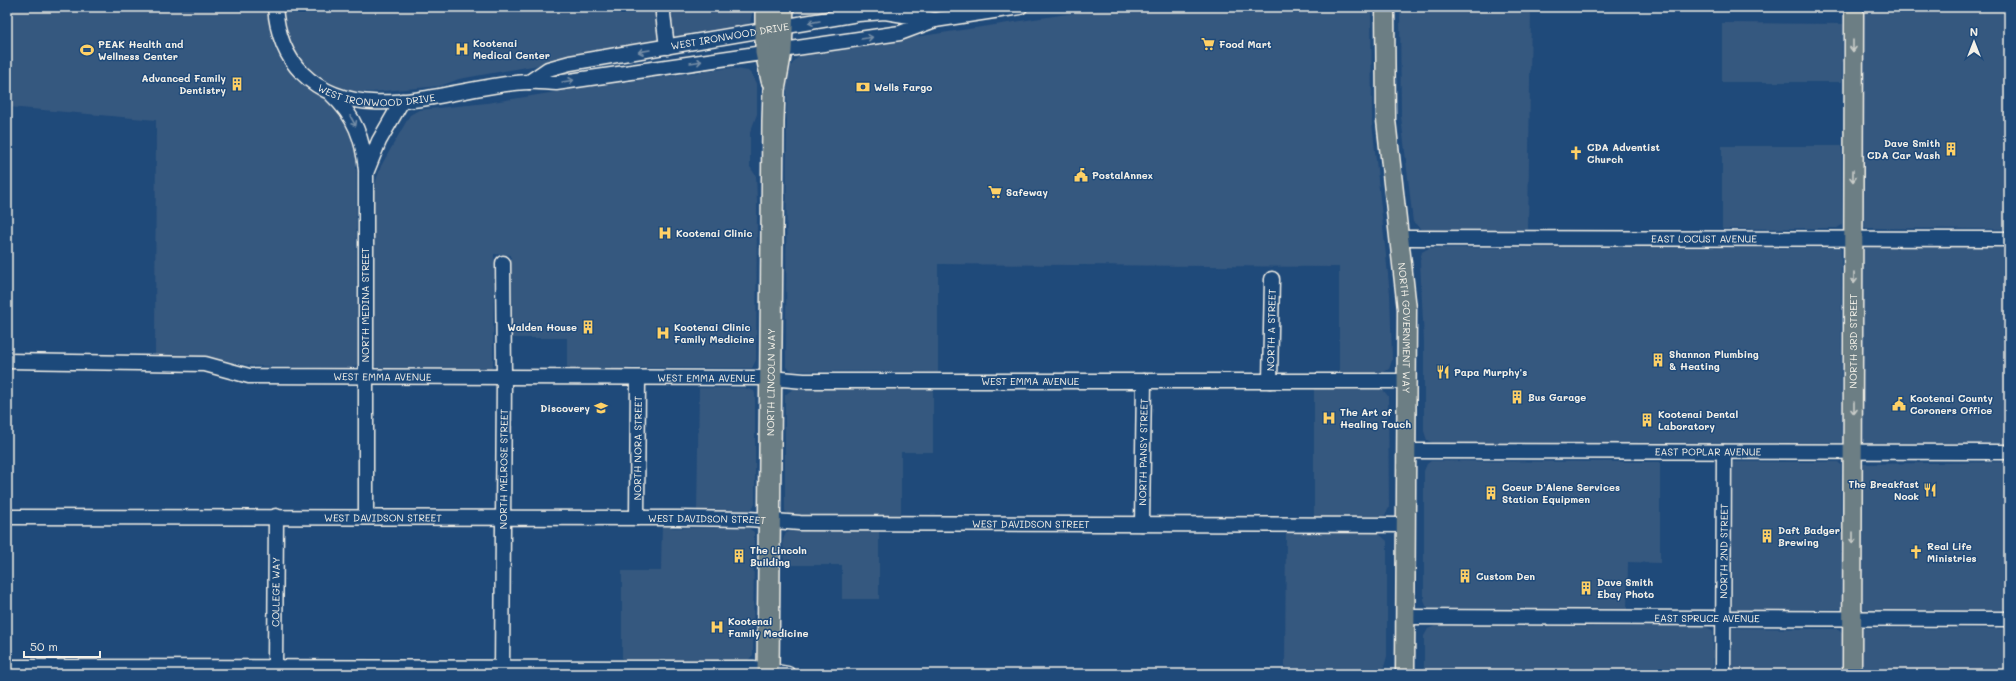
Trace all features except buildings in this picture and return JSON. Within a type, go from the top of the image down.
[{"type":"highway","name":"NORTH LINCOLN WAY","points":[[766,7],[777,21],[774,52],[768,672]]},
{"type":"main road","name":"NORTH GOVERNMENT WAY","points":[[1385,7],[1386,120],[1407,309],[1405,674]]},
{"type":"main road","name":"NORTH 3RD STREET","points":[[1852,674],[1854,452],[1854,7]]},
{"type":"street","name":"WEST IRONWOOD DRIVE","points":[[275,7],[279,32],[288,56],[306,77],[328,91],[358,100],[382,102],[402,102],[529,82],[556,83],[774,52],[900,33],[936,20],[1020,7]]},
{"type":"street","points":[[664,7],[663,19],[667,47]]},
{"type":"street","name":"WEST IRONWOOD DRIVE","points":[[529,82],[548,69],[570,63],[667,47],[777,21],[885,12],[936,20]]},
{"type":"street","points":[[328,91],[346,110],[354,122],[361,139],[366,172]]},
{"type":"street","name":"NORTH MEDINA STREET","points":[[366,517],[366,172],[379,141],[402,102]]},
{"type":"street","name":"EAST LOCUST AVENUE","points":[[1400,238],[2009,239]]},
{"type":"street","name":"NORTH MELROSE STREET","points":[[502,671],[504,518],[503,263]]},
{"type":"street","name":"NORTH A STREET","points":[[1270,381],[1272,279]]},
{"type":"street","name":"WEST EMMA AVENUE","points":[[7,361],[205,364],[249,376],[770,378],[804,381],[1406,381]]},
{"type":"street","name":"NORTH NORA STREET","points":[[637,518],[638,378]]},
{"type":"street","name":"NORTH PANSY STREET","points":[[1142,524],[1144,381]]},
{"type":"street","name":"EAST POPLAR AVENUE","points":[[1406,451],[2009,452]]},
{"type":"street","name":"NORTH 2ND STREET","points":[[1723,674],[1724,452]]},
{"type":"street","name":"WEST DAVIDSON STREET","points":[[7,517],[276,516],[637,518],[749,519],[807,523],[1406,525]]},
{"type":"street","name":"COLLEGE WAY","points":[[275,667],[276,516]]},
{"type":"street","name":"EAST SPRUCE AVENUE","points":[[1406,617],[2009,619]]},
{"type":"street","points":[[7,667],[217,670],[275,667],[502,671],[754,668],[768,672],[788,674]]},
{"type":"shaded area","points":[[7,7],[266,7],[274,47],[283,64],[297,81],[343,112],[356,147],[357,364],[355,366],[350,368],[253,366],[212,358],[155,356],[156,120],[9,107],[7,158]]},
{"type":"shaded area","name":"Kootenai Medical Center","points":[[283,7],[752,7],[752,13],[750,23],[746,28],[459,79],[440,86],[358,92],[341,88],[330,83],[306,68],[297,56],[290,42],[285,27]]},
{"type":"shaded area","points":[[791,7],[872,7],[801,15]]},
{"type":"shaded area","points":[[1114,7],[1371,7],[1372,122],[1390,294],[1392,360],[1389,369],[1380,374],[1339,373],[1339,267],[938,264],[938,372],[793,371],[786,367],[787,74],[788,70],[796,59],[803,54]]},
{"type":"shaded area","points":[[1400,7],[1531,7],[1528,229],[1429,230],[1422,229],[1413,222],[1401,116]]},
{"type":"shaded area","points":[[1861,7],[2008,7],[2007,227],[2003,229],[1866,228],[1862,225]]},
{"type":"shaded area","points":[[1722,23],[1843,24],[1842,82],[1722,82]]},
{"type":"shaded area","points":[[730,68],[748,71],[752,75],[757,86],[757,114],[750,133],[750,167],[756,176],[757,202],[756,360],[752,368],[633,368],[612,371],[567,370],[567,338],[510,338],[511,255],[494,254],[493,365],[491,369],[379,368],[374,366],[374,187],[381,166],[410,115],[419,110],[487,103],[588,87]]},
{"type":"shaded area","points":[[1722,146],[1842,146],[1842,225],[1837,228],[1722,229]]},
{"type":"shaded area","points":[[1865,247],[2000,247],[2007,251],[2007,439],[2004,443],[1867,445],[1861,440],[1861,250]]},
{"type":"shaded area","points":[[1429,248],[1841,248],[1842,443],[1433,443],[1427,440],[1424,431],[1424,341],[1420,260],[1422,252]]},
{"type":"shaded area","points":[[699,388],[745,388],[754,391],[755,503],[752,509],[747,512],[697,512]]},
{"type":"shaded area","points":[[794,389],[933,389],[933,452],[901,452],[901,516],[796,516],[790,515],[785,511],[785,395]]},
{"type":"shaded area","points":[[1314,389],[1383,390],[1388,396],[1389,508],[1385,515],[1380,517],[1314,517]]},
{"type":"shaded area","points":[[1431,461],[1660,462],[1660,563],[1628,562],[1627,610],[1430,608],[1426,606],[1424,599],[1424,471],[1427,464]]},
{"type":"shaded area","points":[[1733,462],[1838,462],[1841,465],[1842,604],[1840,609],[1735,610],[1729,606],[1730,465]]},
{"type":"shaded area","points":[[2002,462],[2007,466],[2008,605],[2006,608],[2001,610],[1865,610],[1861,608],[1862,464]]},
{"type":"shaded area","points":[[662,523],[668,524],[672,528],[747,527],[754,532],[753,655],[748,660],[622,660],[622,571],[661,571]]},
{"type":"shaded area","points":[[791,531],[879,531],[879,599],[842,599],[842,565],[784,565],[783,540],[786,533]]},
{"type":"shaded area","points":[[1286,532],[1378,533],[1387,541],[1387,656],[1384,667],[1380,669],[1285,668]]},
{"type":"shaded area","points":[[1437,625],[1706,627],[1712,630],[1713,633],[1713,674],[1424,674],[1424,636],[1428,629]]},
{"type":"shaded area","points":[[1732,628],[1837,629],[1842,633],[1842,674],[1729,674],[1730,630]]},
{"type":"shaded area","points":[[1864,628],[2004,629],[2007,634],[2007,674],[1860,674],[1861,631]]},
{"type":"place","name":"Food Mart","points":[[1208,44]]},
{"type":"place","name":"Kootenai Medical Center","points":[[462,49]]},
{"type":"place","name":"PEAK Health and Wellness Center","points":[[87,50]]},
{"type":"place","name":"Advanced Family Dentistry","points":[[237,84]]},
{"type":"place","name":"Wells Fargo","points":[[863,87]]},
{"type":"place","name":"Dave Smith CDA Car Wash","points":[[1951,149]]},
{"type":"place","name":"CDA Adventist Church","points":[[1576,153]]},
{"type":"place","name":"PostalAnnex","points":[[1081,175]]},
{"type":"place","name":"Safeway","points":[[995,192]]},
{"type":"place","name":"Kootenai Clinic","points":[[665,233]]},
{"type":"place","name":"Walden House","points":[[588,327]]},
{"type":"place","name":"Kootenai Clinic Family Medicine","points":[[663,333]]},
{"type":"place","name":"Shannon Plumbing & Heating","points":[[1658,360]]},
{"type":"place","name":"Papa Murphy's","points":[[1443,372]]},
{"type":"place","name":"Bus Garage","points":[[1517,397]]},
{"type":"place","name":"Kootenai County Coroners Office","points":[[1899,404]]},
{"type":"place","name":"Discovery","points":[[601,408]]},
{"type":"place","name":"The Art of Healing Touch","points":[[1329,418]]},
{"type":"place","name":"Kootenai Dental Laboratory","points":[[1647,420]]},
{"type":"place","name":"The Breakfast Nook","points":[[1930,490]]},
{"type":"place","name":"Coeur D'Alene Services Station Equipmen","points":[[1491,493]]},
{"type":"place","name":"Daft Badger Brewing","points":[[1767,536]]},
{"type":"place","name":"Real Life Ministries","points":[[1916,552]]},
{"type":"place","name":"The Lincoln Building","points":[[739,556]]},
{"type":"place","name":"Custom Den","points":[[1465,576]]},
{"type":"place","name":"Dave Smith Ebay Photo","points":[[1586,588]]},
{"type":"place","name":"Kootenai Family Medicine","points":[[717,627]]}]
